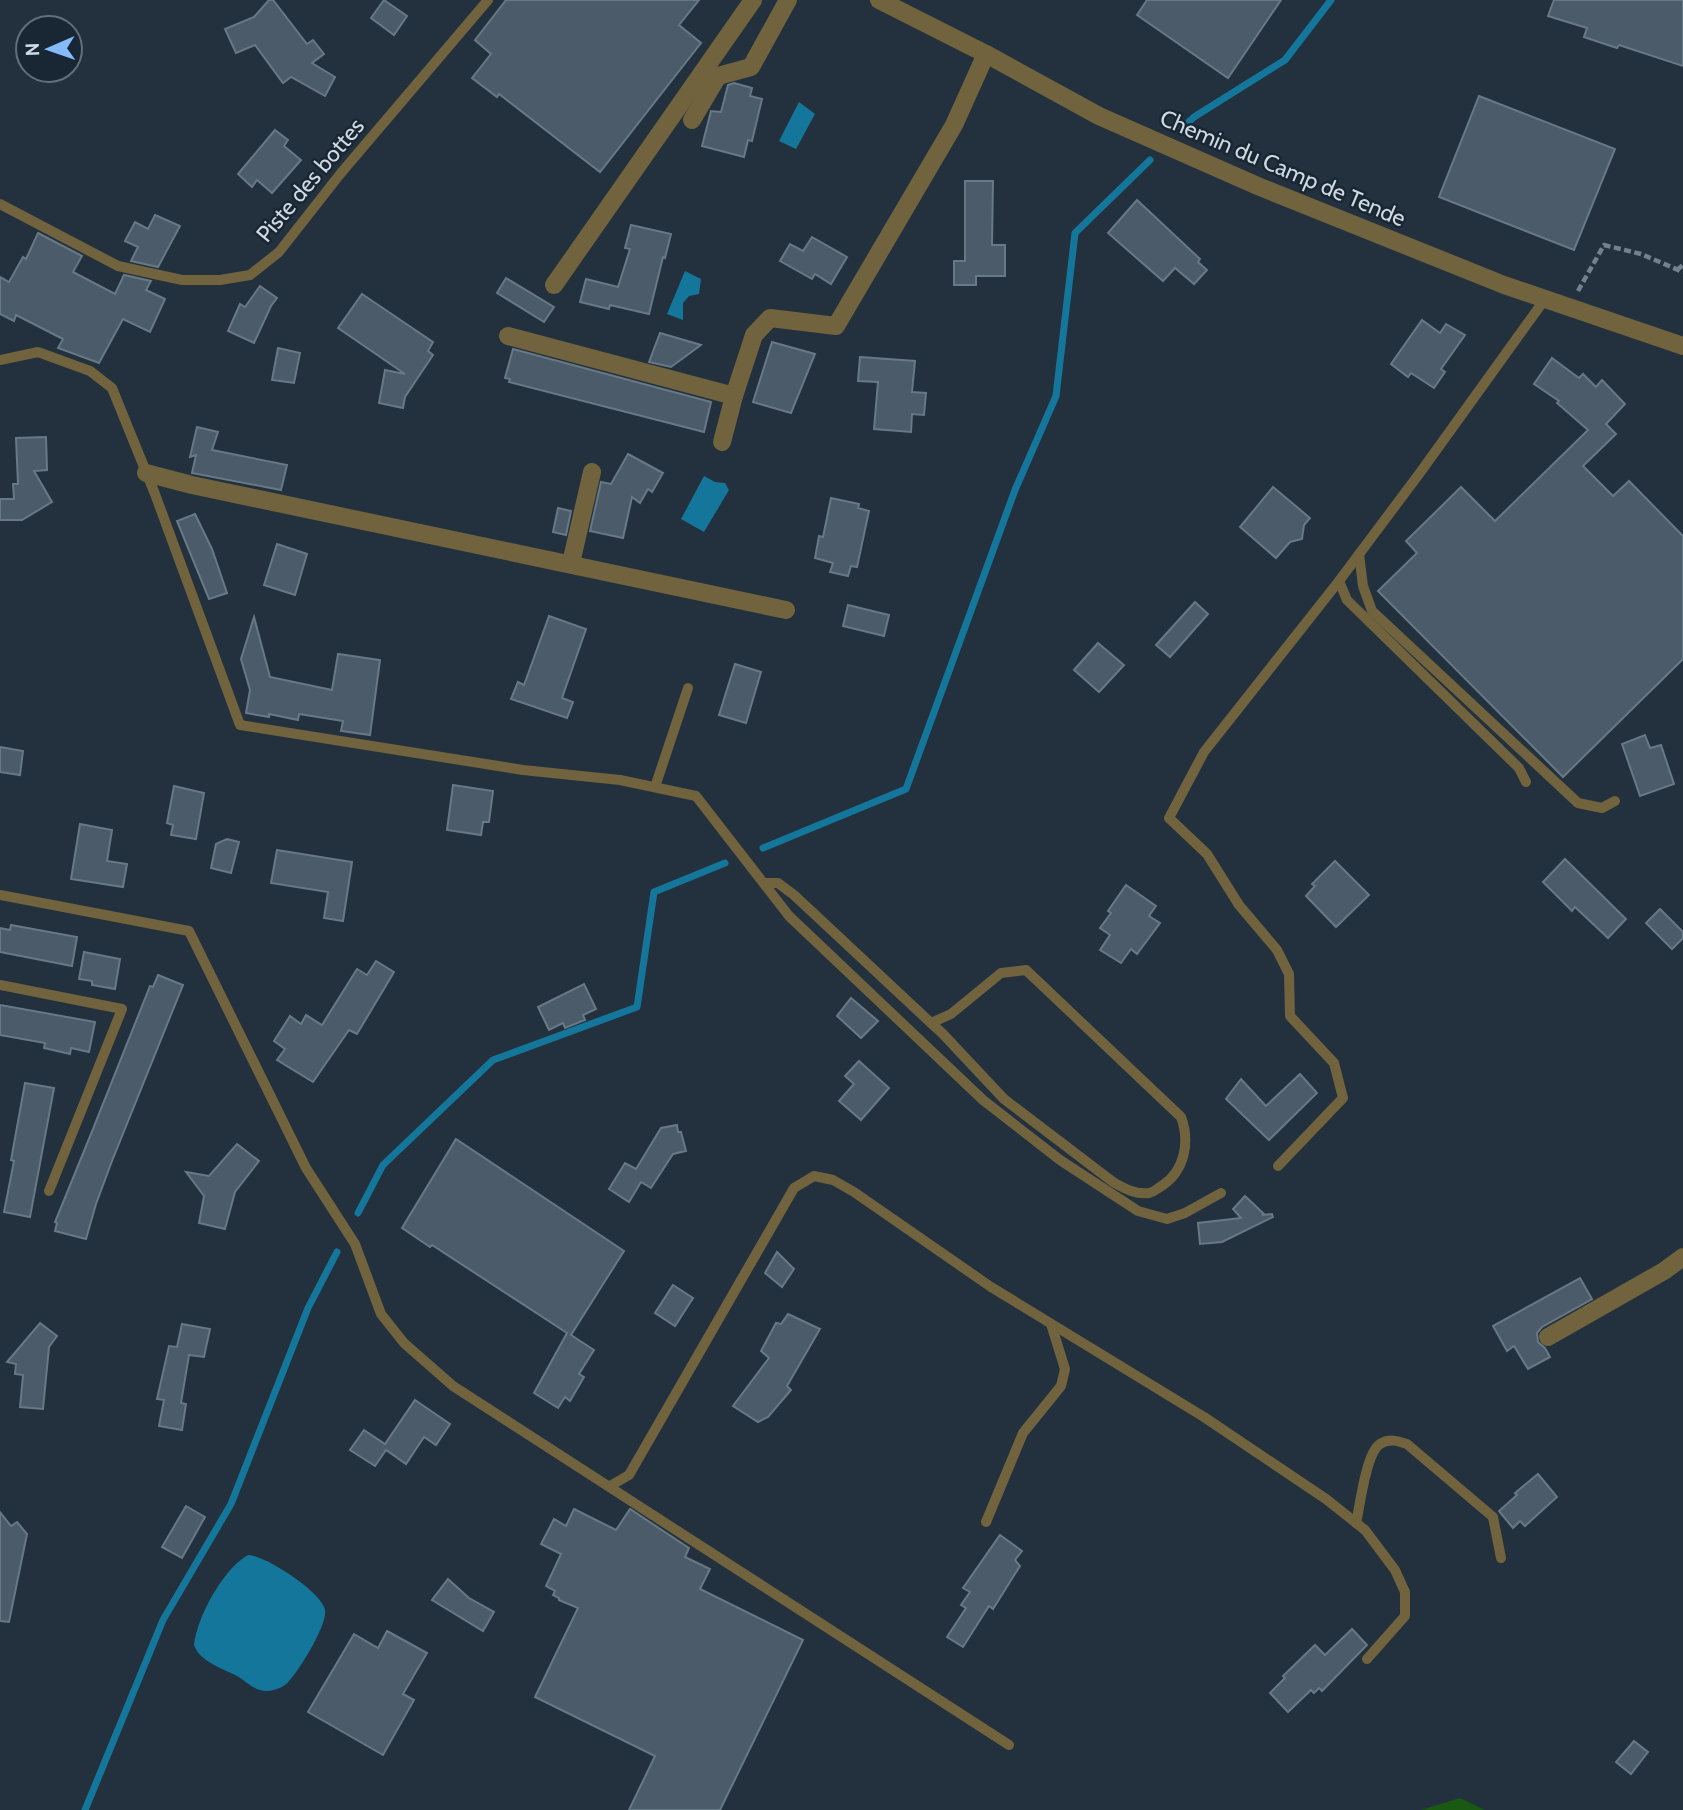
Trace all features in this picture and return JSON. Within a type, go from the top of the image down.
[{"type":"street","points":[[554,285],[753,0]]},
{"type":"street","points":[[692,120],[719,76],[751,67],[788,0]]},
{"type":"street","name":"Chemin du Camp de Tende","points":[[878,0],[986,54],[1099,116],[1260,187],[1504,285],[1683,346]]},
{"type":"street","points":[[722,442],[754,335],[770,318],[836,326],[954,125],[986,54]]},
{"type":"street","points":[[508,336],[734,396]]},
{"type":"street","points":[[570,563],[592,472]]},
{"type":"street","points":[[146,473],[192,485],[786,610]]},
{"type":"street","points":[[1548,1337],[1664,1271],[1683,1257]]},
{"type":"lane","name":"Piste des bottes","points":[[0,204],[118,266],[182,280],[220,280],[250,275],[279,252],[341,173],[488,0]]},
{"type":"lane","points":[[1278,1166],[1343,1098],[1334,1063],[1290,1016],[1289,974],[1277,950],[1239,905],[1207,854],[1169,818],[1204,752],[1359,554],[1545,299]]},
{"type":"lane","points":[[0,360],[38,352],[90,371],[112,388],[240,726],[523,770],[620,780],[696,796],[789,916],[984,1100],[1060,1160],[1138,1211],[1167,1219],[1185,1213],[1221,1193]]},
{"type":"lane","points":[[1359,554],[1363,586],[1372,611],[1578,803],[1602,808],[1615,801]]},
{"type":"lane","points":[[1339,580],[1347,600],[1519,768],[1525,782]]},
{"type":"lane","points":[[655,787],[688,688]]},
{"type":"lane","points":[[765,883],[778,883],[794,895],[931,1023],[1004,1099],[1112,1182],[1132,1192],[1151,1193],[1169,1181],[1182,1162],[1186,1130],[1181,1117],[1026,970],[1000,973],[951,1014],[931,1023]]},
{"type":"lane","points":[[0,895],[189,931],[306,1168],[355,1244],[381,1314],[404,1343],[453,1385],[1009,1745]]},
{"type":"lane","points":[[0,985],[122,1009],[49,1191]]},
{"type":"lane","points":[[610,1486],[629,1475],[794,1188],[814,1176],[833,1180],[991,1287],[1204,1418],[1326,1499],[1365,1530],[1395,1570],[1405,1592],[1405,1616],[1367,1659]]},
{"type":"lane","points":[[986,1522],[1023,1433],[1061,1386],[1065,1369],[1051,1324]]},
{"type":"lane","points":[[1356,1523],[1371,1456],[1379,1444],[1393,1440],[1407,1444],[1493,1517],[1501,1558]]},
{"type":"path","points":[[1569,307],[1604,245],[1641,254],[1680,271],[1683,265]]},
{"type":"green space","points":[[1460,1798],[1485,1810],[1421,1810]]},
{"type":"water","points":[[799,102],[815,114],[796,149],[779,141]]},
{"type":"water","points":[[685,271],[701,279],[699,294],[689,296],[683,303],[683,320],[667,314]]},
{"type":"water","points":[[704,476],[715,482],[725,483],[729,490],[704,532],[681,519]]},
{"type":"water","points":[[248,1555],[267,1561],[292,1576],[322,1602],[325,1610],[317,1637],[297,1671],[285,1685],[270,1691],[257,1689],[212,1664],[201,1656],[194,1645],[200,1621],[213,1595],[229,1571]]},
{"type":"building","points":[[269,0],[273,0],[307,44],[313,40],[324,54],[312,63],[335,77],[325,96],[291,77],[283,83],[255,45],[236,53],[225,29],[254,17]]},
{"type":"building","points":[[384,0],[407,16],[394,35],[371,18]]},
{"type":"building","points":[[506,0],[699,0],[679,25],[701,43],[600,172],[499,94],[497,97],[472,78],[491,54],[475,40]]},
{"type":"building","points":[[1147,0],[1281,0],[1228,78],[1137,15]]},
{"type":"building","points":[[1554,0],[1683,0],[1683,66],[1619,45],[1617,48],[1584,37],[1587,28],[1548,16]]},
{"type":"building","points":[[734,83],[752,88],[750,96],[762,99],[752,141],[748,140],[744,157],[702,146],[711,111],[721,112],[728,85]]},
{"type":"building","points":[[1479,96],[1615,149],[1574,250],[1439,197]]},
{"type":"building","points":[[275,130],[288,140],[284,146],[301,160],[272,193],[257,180],[252,187],[238,174]]},
{"type":"building","points":[[965,181],[993,181],[992,245],[1005,245],[1005,276],[976,276],[976,285],[954,285],[954,261],[965,261]]},
{"type":"building","points":[[1137,200],[1200,259],[1198,262],[1207,270],[1194,284],[1175,268],[1163,281],[1108,233]]},
{"type":"building","points":[[155,215],[180,226],[158,267],[131,261],[138,247],[125,241],[135,222],[148,229]]},
{"type":"building","points":[[631,225],[671,234],[649,314],[610,305],[609,309],[580,302],[586,279],[618,287],[630,249],[625,248]]},
{"type":"building","points":[[38,233],[82,256],[73,272],[115,294],[124,275],[151,281],[146,290],[165,299],[150,332],[123,319],[99,363],[58,348],[63,339],[16,315],[14,321],[0,314],[0,277],[9,282],[23,257],[26,259]]},
{"type":"building","points":[[812,237],[847,257],[831,284],[815,274],[812,279],[780,261],[790,244],[803,251]]},
{"type":"building","points":[[506,278],[554,307],[544,322],[497,293]]},
{"type":"building","points":[[260,286],[277,298],[254,343],[228,331],[240,304],[245,307]]},
{"type":"building","points":[[362,294],[433,342],[428,351],[433,355],[405,397],[403,408],[379,403],[385,370],[405,374],[338,328]]},
{"type":"building","points":[[1422,320],[1440,333],[1446,324],[1465,335],[1441,369],[1445,372],[1434,388],[1411,373],[1408,377],[1391,364]]},
{"type":"building","points":[[660,333],[701,345],[671,367],[649,362]]},
{"type":"building","points":[[772,342],[815,354],[791,413],[753,402]]},
{"type":"building","points":[[278,348],[300,353],[294,383],[272,380]]},
{"type":"building","points":[[513,349],[711,402],[704,432],[509,382],[510,379],[505,378]]},
{"type":"building","points":[[860,357],[915,361],[912,392],[926,393],[924,415],[912,414],[911,432],[874,429],[878,382],[858,381]]},
{"type":"building","points":[[1552,358],[1579,378],[1583,374],[1596,387],[1602,380],[1625,404],[1606,424],[1616,434],[1583,466],[1613,496],[1629,481],[1683,536],[1683,659],[1563,777],[1378,591],[1417,553],[1406,541],[1461,487],[1495,521],[1588,430],[1557,403],[1559,401],[1534,384]]},
{"type":"building","points":[[197,427],[218,432],[212,450],[287,465],[281,490],[192,473],[196,455],[190,457]]},
{"type":"building","points":[[46,437],[47,470],[34,471],[52,502],[22,520],[0,520],[0,499],[14,499],[13,484],[18,484],[16,438]]},
{"type":"building","points":[[628,454],[663,473],[652,492],[648,489],[640,503],[632,497],[623,538],[590,531],[601,482],[611,484]]},
{"type":"building","points":[[1273,487],[1310,518],[1304,525],[1302,539],[1290,542],[1276,558],[1240,527]]},
{"type":"building","points":[[831,498],[859,504],[858,508],[869,511],[857,567],[851,566],[848,576],[830,572],[833,563],[815,558],[819,536],[823,537]]},
{"type":"building","points":[[558,508],[571,511],[566,535],[553,532]]},
{"type":"building","points":[[195,514],[212,549],[227,593],[209,599],[177,521]]},
{"type":"building","points":[[277,544],[307,554],[295,595],[264,585]]},
{"type":"building","points":[[1195,602],[1208,614],[1170,657],[1156,645]]},
{"type":"building","points":[[848,605],[889,615],[884,636],[843,626]]},
{"type":"building","points":[[549,616],[586,629],[562,698],[573,702],[567,718],[511,699],[518,682],[524,685]]},
{"type":"building","points":[[254,617],[270,677],[332,690],[338,654],[380,660],[370,735],[341,731],[343,721],[299,714],[298,720],[246,713],[250,690],[241,659]]},
{"type":"building","points":[[1098,643],[1124,665],[1099,692],[1074,670]]},
{"type":"building","points":[[735,664],[761,672],[746,723],[719,715]]},
{"type":"building","points":[[1645,735],[1650,748],[1661,745],[1674,784],[1640,796],[1622,744]]},
{"type":"building","points":[[0,747],[23,751],[20,775],[0,772]]},
{"type":"building","points":[[453,785],[493,791],[489,822],[483,822],[481,835],[447,830]]},
{"type":"building","points":[[174,786],[204,793],[196,839],[171,835],[173,825],[167,823]]},
{"type":"building","points":[[80,824],[112,830],[107,861],[127,864],[123,887],[71,879]]},
{"type":"building","points":[[227,839],[239,842],[231,873],[211,868],[216,844]]},
{"type":"building","points":[[277,850],[352,862],[343,921],[324,918],[328,892],[271,883]]},
{"type":"building","points":[[1565,859],[1626,919],[1608,938],[1575,907],[1572,911],[1543,882]]},
{"type":"building","points":[[1335,861],[1369,895],[1336,927],[1306,896],[1315,886],[1312,884]]},
{"type":"building","points":[[1126,885],[1156,906],[1149,916],[1160,923],[1137,954],[1131,949],[1121,963],[1100,950],[1110,935],[1100,928]]},
{"type":"building","points":[[1660,909],[1683,932],[1683,938],[1672,949],[1646,923]]},
{"type":"building","points":[[11,925],[77,937],[72,966],[0,952],[0,928],[10,930]]},
{"type":"building","points":[[84,952],[120,959],[115,989],[92,985],[92,981],[79,979]]},
{"type":"building","points":[[376,961],[394,972],[357,1034],[349,1030],[313,1082],[277,1060],[285,1049],[274,1041],[290,1016],[301,1024],[306,1015],[322,1025],[357,969],[367,975]]},
{"type":"building","points":[[158,975],[183,985],[112,1161],[86,1239],[55,1231],[55,1222],[150,986],[153,987]]},
{"type":"building","points":[[584,984],[596,1009],[583,1015],[585,1020],[565,1028],[563,1023],[549,1030],[538,1007]]},
{"type":"building","points":[[851,998],[878,1021],[861,1038],[837,1016]]},
{"type":"building","points":[[0,1005],[95,1022],[89,1052],[71,1048],[70,1054],[44,1048],[45,1043],[0,1035]]},
{"type":"building","points":[[859,1061],[889,1088],[861,1120],[839,1101],[854,1084],[845,1076]]},
{"type":"building","points":[[1300,1074],[1317,1093],[1269,1140],[1226,1099],[1241,1079],[1266,1106]]},
{"type":"building","points":[[25,1083],[54,1088],[30,1217],[4,1212]]},
{"type":"building","points":[[677,1125],[686,1151],[673,1154],[651,1188],[641,1182],[629,1202],[609,1189],[625,1163],[636,1169],[661,1128]]},
{"type":"building","points":[[456,1139],[624,1251],[571,1335],[594,1350],[579,1374],[584,1377],[570,1401],[565,1397],[558,1408],[534,1393],[567,1333],[402,1228]]},
{"type":"building","points":[[237,1144],[259,1161],[235,1192],[225,1229],[199,1223],[204,1196],[186,1172],[209,1176]]},
{"type":"building","points":[[1245,1196],[1264,1214],[1262,1215],[1272,1214],[1273,1217],[1222,1242],[1200,1244],[1198,1223],[1241,1218],[1233,1209]]},
{"type":"building","points":[[777,1252],[794,1269],[782,1287],[765,1273]]},
{"type":"building","points":[[1580,1278],[1592,1299],[1542,1327],[1537,1333],[1538,1342],[1550,1357],[1528,1369],[1514,1346],[1507,1351],[1493,1326]]},
{"type":"building","points":[[673,1285],[693,1298],[675,1326],[655,1313]]},
{"type":"building","points":[[788,1314],[820,1329],[787,1386],[791,1390],[768,1417],[758,1422],[733,1406],[769,1358],[761,1351],[776,1323],[781,1324]]},
{"type":"building","points":[[40,1323],[57,1336],[49,1347],[43,1409],[20,1407],[23,1375],[15,1374],[16,1364],[7,1362]]},
{"type":"building","points":[[182,1324],[210,1329],[204,1357],[189,1355],[181,1403],[186,1404],[182,1430],[159,1426],[164,1400],[157,1399],[169,1346],[177,1347]]},
{"type":"building","points":[[415,1400],[450,1424],[436,1445],[424,1437],[406,1464],[386,1450],[375,1466],[350,1450],[364,1430],[385,1444]]},
{"type":"building","points":[[1538,1474],[1557,1497],[1525,1526],[1520,1521],[1513,1528],[1499,1511]]},
{"type":"building","points":[[186,1506],[205,1517],[182,1558],[162,1547]]},
{"type":"building","points":[[574,1509],[616,1530],[630,1509],[689,1548],[685,1557],[710,1569],[700,1589],[803,1640],[720,1810],[629,1810],[655,1756],[535,1697],[578,1608],[559,1600],[553,1595],[555,1591],[546,1586],[561,1554],[541,1544],[554,1519],[566,1526]]},
{"type":"building","points":[[0,1512],[11,1526],[17,1522],[27,1534],[9,1622],[0,1621]]},
{"type":"building","points":[[1000,1535],[1022,1551],[1015,1560],[1020,1566],[993,1609],[989,1606],[963,1647],[947,1637],[966,1608],[961,1605],[970,1592],[963,1588]]},
{"type":"building","points":[[448,1579],[469,1598],[494,1612],[483,1631],[432,1600]]},
{"type":"building","points":[[1352,1629],[1367,1645],[1322,1691],[1319,1688],[1314,1693],[1311,1690],[1288,1712],[1270,1693],[1285,1678],[1283,1676],[1315,1645],[1325,1655]]},
{"type":"building","points":[[387,1631],[427,1653],[403,1694],[414,1700],[383,1755],[308,1712],[354,1634],[378,1648]]},
{"type":"building","points":[[1634,1741],[1648,1752],[1631,1774],[1616,1762]]},
{"type":"waterway","points":[[1182,128],[1194,117],[1285,60],[1331,0]]},
{"type":"waterway","points":[[763,848],[906,789],[1015,490],[1056,396],[1075,233],[1150,160]]},
{"type":"waterway","points":[[358,1213],[383,1165],[493,1060],[637,1007],[654,892],[725,863]]},
{"type":"waterway","points":[[85,1810],[163,1620],[231,1504],[308,1308],[337,1252]]}]
